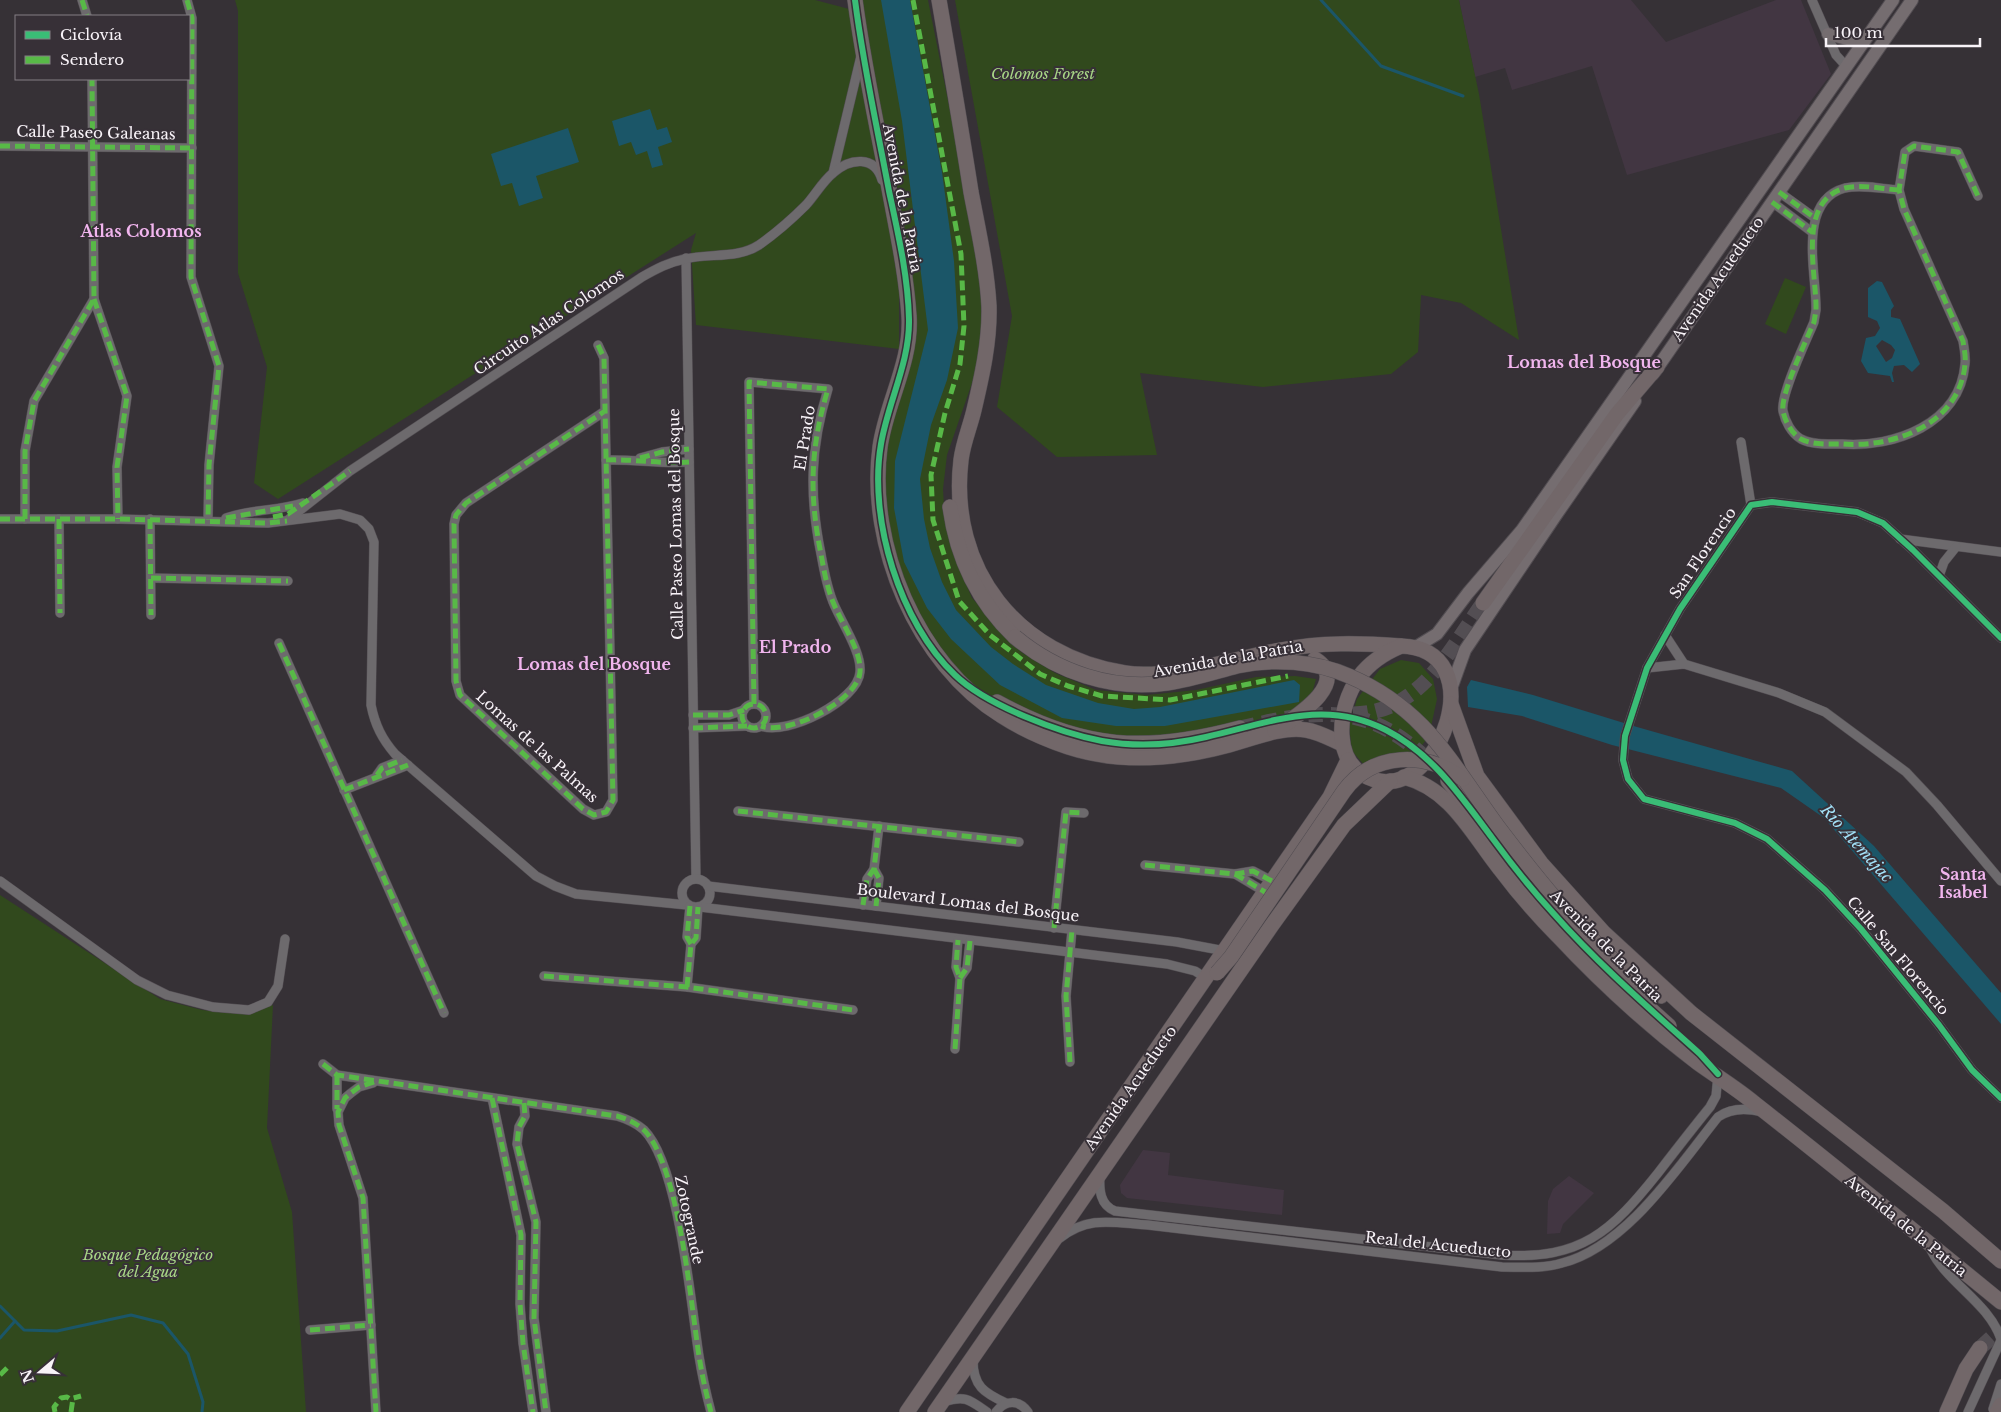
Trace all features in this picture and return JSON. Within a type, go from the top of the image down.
[{"type":"main road","name":"Avenida de la Patria","points":[[855,0],[862,52],[898,236],[909,321],[907,349],[881,445],[878,475],[881,519],[889,554],[906,603],[927,640],[975,696],[1000,715],[1035,735],[1071,748],[1132,757],[1182,755],[1292,730],[1305,730],[1342,744]]},
{"type":"main road","name":"Avenida de la Patria","points":[[939,0],[989,304],[986,358],[961,457],[960,511],[965,535],[977,566],[997,600],[1012,618],[1049,647],[1071,658],[1100,668],[1129,673],[1160,673],[1280,650],[1335,643],[1408,647]]},
{"type":"main road","name":"Avenida Acueducto","points":[[1408,647],[1437,634],[1468,593],[1522,530],[1893,0]]},
{"type":"main road","name":"Avenida Acueducto","points":[[1451,689],[1458,667],[1470,642],[1912,0]]},
{"type":"main road","points":[[1828,34],[1851,40],[1865,39]]},
{"type":"main road","points":[[1483,603],[1617,414],[1657,368]]},
{"type":"main road","name":"Avenida de la Patria","points":[[976,392],[968,408],[953,456],[950,505],[953,531],[962,562],[976,589],[992,613],[1015,637],[1038,655],[1064,669],[1105,681],[1126,684],[1169,683],[1239,666],[1273,662],[1312,665],[1342,673],[1376,689],[1404,707],[1433,736],[1472,779],[1574,901],[1611,940],[1691,1013],[1943,1211],[2001,1261]]},
{"type":"main road","points":[[1408,647],[1433,656],[1442,665],[1451,689],[1449,718],[1436,747],[1419,767],[1397,779],[1371,779],[1360,773],[1348,760],[1342,744],[1344,710],[1359,678],[1377,659],[1408,647]]},
{"type":"main road","points":[[1244,658],[1307,657],[1322,664],[1325,670],[1325,683],[1316,701],[1269,734]]},
{"type":"main road","name":"Avenida de la Patria","points":[[958,678],[1032,720],[1094,740],[1143,745],[1175,743],[1240,728]]},
{"type":"main road","name":"Avenida de la Patria","points":[[1451,704],[1472,779],[1497,825],[1540,881],[1581,929],[1623,969],[1654,992],[1691,1013]]},
{"type":"main road","points":[[1208,979],[1231,957],[1344,791],[1359,775],[1373,767],[1390,761],[1418,759],[1472,779]]},
{"type":"main road","name":"Avenida Acueducto","points":[[906,1412],[1208,979],[1330,797],[1348,760]]},
{"type":"main road","points":[[1444,798],[1439,783],[1447,769],[1461,765],[1470,768],[1472,779]]},
{"type":"main road","name":"Avenida de la Patria","points":[[1397,779],[1424,784],[1444,798],[1462,817],[1520,895],[1572,950],[1646,1020],[1700,1064],[1718,1074]]},
{"type":"main road","name":"Avenida Acueducto","points":[[938,1408],[1272,925],[1344,825],[1397,779]]},
{"type":"main road","name":"Avenida de la Patria","points":[[1448,781],[1532,889],[1579,942],[1700,1054],[1718,1074],[2001,1302]]},
{"type":"main road","points":[[1947,1412],[1966,1369],[1980,1348],[1975,1371],[1958,1412]]},
{"type":"main road","points":[[1997,1412],[2001,1405]]},
{"type":"street","points":[[82,0],[87,15]]},
{"type":"street","points":[[186,0],[192,18],[191,277],[219,366],[209,465],[208,520]]},
{"type":"street","points":[[1812,0],[1836,55],[1846,66]]},
{"type":"street","name":"Circuito Atlas Colomos","points":[[833,172],[862,52]]},
{"type":"street","points":[[92,80],[94,299],[127,396],[117,467],[118,518]]},
{"type":"street","name":"Calle Paseo Galeanas","points":[[0,146],[192,148]]},
{"type":"street","points":[[1899,190],[1854,187],[1843,189],[1828,199],[1815,218],[1812,232],[1816,310],[1814,322],[1784,396],[1783,411],[1794,433],[1810,442],[1855,445],[1884,442],[1916,431],[1936,418],[1951,402],[1961,383],[1965,363],[1963,341],[1956,321],[1909,223],[1899,190],[1908,148],[1920,146],[1958,152],[1965,162],[1978,196]]},
{"type":"street","name":"Circuito Atlas Colomos","points":[[287,521],[350,471],[642,276],[669,263],[686,258],[738,253],[759,245],[806,204],[833,172],[858,160],[874,165],[880,172],[898,236]]},
{"type":"street","points":[[1775,197],[1815,218]]},
{"type":"street","points":[[1775,197],[1812,232]]},
{"type":"street","name":"Calle Paseo Lomas del Bosque","points":[[686,258],[696,879]]},
{"type":"street","points":[[26,519],[25,451],[34,401],[94,299]]},
{"type":"street","name":"Lomas de las Palmas","points":[[598,345],[604,358],[613,800],[606,812],[594,815],[583,809],[460,695],[456,681],[454,524],[456,515],[466,503],[605,411]]},
{"type":"street","name":"El Prado","points":[[754,704],[749,382],[828,390],[820,414],[812,475],[813,506],[825,578],[832,601],[856,652],[860,665],[859,681],[855,689],[837,703],[808,718],[776,727],[761,726]]},
{"type":"street","points":[[1741,442],[1751,505]]},
{"type":"street","points":[[639,459],[662,452],[689,450]]},
{"type":"street","points":[[606,460],[639,459],[662,464],[689,462]]},
{"type":"street","points":[[208,520],[282,516],[350,471]]},
{"type":"street","name":"San Florencio","points":[[1647,668],[1680,609],[1751,505],[1772,502],[1858,512],[1883,524],[1940,576],[2001,638]]},
{"type":"street","points":[[0,520],[118,518],[268,523],[340,514],[360,520],[369,529],[374,542],[371,705],[375,724],[384,741],[405,762],[536,876],[576,894],[694,906],[958,940],[1167,964],[1195,971],[1208,979]]},
{"type":"street","points":[[59,519],[60,613]]},
{"type":"street","points":[[150,519],[152,615]]},
{"type":"street","points":[[1900,539],[2001,552]]},
{"type":"street","points":[[1940,576],[1944,562],[1956,546]]},
{"type":"street","points":[[151,578],[288,581]]},
{"type":"street","points":[[1665,635],[1684,664]]},
{"type":"street","points":[[279,643],[444,1013]]},
{"type":"street","points":[[1647,668],[1684,664],[1779,693],[1825,712],[1906,772],[1937,805],[2001,881]]},
{"type":"street","name":"Calle San Florencio","points":[[1647,668],[1625,736],[1623,760],[1628,779],[1644,799],[1735,823],[1767,839],[1825,890],[1933,1017],[1972,1070],[2001,1098]]},
{"type":"street","points":[[693,715],[729,715],[754,704],[762,707],[765,713],[765,721],[761,726],[754,728],[747,726],[693,728]]},
{"type":"street","points":[[744,710],[742,719],[747,726]]},
{"type":"street","points":[[344,790],[377,775],[384,776],[405,762]]},
{"type":"street","points":[[738,810],[1020,842]]},
{"type":"street","points":[[1054,928],[1066,812],[1084,813]]},
{"type":"street","points":[[863,905],[867,878],[874,869],[879,826]]},
{"type":"street","points":[[1145,865],[1235,874],[1253,871],[1269,887]]},
{"type":"street","points":[[874,869],[879,878],[876,906]]},
{"type":"street","points":[[1235,874],[1269,887]]},
{"type":"street","points":[[696,879],[703,881],[708,886],[708,900],[694,906],[683,899],[682,888],[689,880],[696,879]]},
{"type":"street","points":[[0,881],[137,980],[167,995],[213,1007],[249,1010],[268,1002],[278,986],[285,939]]},
{"type":"street","name":"Boulevard Lomas del Bosque","points":[[708,886],[1193,944],[1225,951]]},
{"type":"street","points":[[687,987],[691,944],[687,937],[694,906]]},
{"type":"street","points":[[1070,1062],[1066,996],[1072,930]]},
{"type":"street","points":[[955,1049],[960,978],[956,967],[958,940]]},
{"type":"street","points":[[960,978],[967,968],[970,941]]},
{"type":"street","points":[[544,976],[687,987],[853,1010]]},
{"type":"street","name":"Zotogrande","points":[[323,1064],[337,1075],[617,1116],[631,1120],[645,1131],[656,1147],[678,1219],[699,1356],[711,1412]]},
{"type":"street","name":"Real del Acueducto","points":[[1100,1173],[1099,1184],[1103,1202],[1108,1208],[1115,1211],[1502,1254],[1537,1256],[1559,1252],[1585,1242],[1612,1225],[1631,1207],[1710,1107],[1716,1096],[1718,1074]]},
{"type":"street","points":[[337,1075],[339,1125],[362,1198],[376,1412]]},
{"type":"street","points":[[338,1112],[345,1098],[359,1087],[378,1081]]},
{"type":"street","points":[[492,1098],[516,1201],[521,1235],[519,1281],[523,1343],[533,1412]]},
{"type":"street","points":[[524,1103],[525,1116],[520,1127],[517,1144],[533,1208],[536,1253],[534,1318],[546,1412]]},
{"type":"street","name":"Real del Acueducto","points":[[1050,1246],[1080,1224],[1091,1222],[1148,1225],[1502,1267],[1538,1267],[1562,1264],[1598,1248],[1629,1224],[1718,1117],[1724,1113],[1739,1110],[1768,1114]]},
{"type":"street","points":[[1929,1245],[1945,1270],[1986,1312],[2001,1340],[1968,1412]]},
{"type":"street","points":[[521,1251],[536,1253]]},
{"type":"street","points":[[310,1330],[371,1325]]},
{"type":"street","points":[[973,1357],[973,1373],[978,1384],[992,1396],[1006,1403],[1019,1404],[1028,1412]]},
{"type":"street","points":[[1992,1412],[2001,1384]]},
{"type":"street","points":[[938,1408],[961,1397],[969,1399],[987,1412]]},
{"type":"street","points":[[996,1412],[1006,1403]]},
{"type":"shaded area","points":[[1459,0],[1631,0],[1666,42],[1776,0],[1801,0],[1831,74],[1789,130],[1627,175],[1592,66],[1512,90],[1505,68],[1475,77]]},
{"type":"shaded area","points":[[1143,1150],[1170,1153],[1168,1175],[1284,1190],[1282,1215],[1127,1198],[1121,1193],[1120,1185]]},
{"type":"shaded area","points":[[1569,1176],[1594,1193],[1563,1224],[1560,1233],[1547,1234],[1548,1201],[1553,1189]]},
{"type":"green space","points":[[235,0],[815,0],[853,10],[899,288],[899,349],[696,325],[691,250],[696,233],[278,499],[254,483],[267,367],[238,273],[238,11]]},
{"type":"green space","points":[[857,0],[928,0],[972,221],[983,306],[980,360],[947,455],[943,489],[945,523],[956,561],[972,598],[1021,652],[1055,673],[1096,690],[1147,695],[1196,690],[1256,677],[1295,676],[1316,679],[1311,697],[1272,725],[1241,736],[1196,734],[1158,739],[1095,735],[999,703],[958,678],[928,640],[887,537],[882,451],[912,339]]},
{"type":"green space","name":"Colomos Forest","points":[[955,0],[1459,0],[1479,94],[1519,340],[1461,303],[1421,295],[1418,352],[1391,374],[1263,387],[1140,373],[1157,455],[1057,457],[997,407],[1012,316]]},
{"type":"green space","points":[[1785,278],[1806,287],[1786,334],[1765,324]]},
{"type":"green space","points":[[1401,660],[1419,663],[1433,679],[1437,699],[1429,736],[1409,762],[1365,766],[1352,751],[1349,726],[1357,699],[1380,669]]},
{"type":"green space","name":"Bosque Pedagógico del Agua","points":[[0,895],[160,999],[202,1010],[243,1014],[273,1005],[267,1128],[292,1212],[306,1412],[0,1412]]},
{"type":"water","points":[[881,0],[910,0],[942,172],[954,261],[958,328],[947,380],[931,425],[920,479],[924,519],[930,548],[942,582],[956,610],[991,647],[1013,664],[1046,685],[1098,703],[1134,709],[1160,707],[1294,680],[1300,685],[1299,702],[1165,726],[1116,726],[1062,718],[1000,685],[951,639],[927,608],[904,562],[894,508],[895,461],[928,330],[902,121]]},
{"type":"water","points":[[650,109],[657,130],[667,127],[672,142],[658,147],[663,165],[652,168],[647,151],[636,155],[631,142],[619,146],[612,121]]},
{"type":"water","points":[[568,128],[579,162],[536,176],[543,198],[519,206],[512,183],[501,186],[491,154]]},
{"type":"water","points":[[1877,281],[1882,282],[1894,306],[1891,310],[1891,317],[1900,319],[1920,364],[1912,372],[1904,365],[1894,366],[1892,373],[1894,382],[1892,382],[1890,376],[1868,373],[1861,361],[1866,338],[1875,336],[1880,328],[1877,321],[1868,317],[1868,288]],"holes":[[[1882,340],[1891,345],[1895,350],[1892,358],[1886,362],[1876,346]]]},
{"type":"water","name":"Río Atemajac","points":[[1471,680],[1533,695],[1792,771],[1874,846],[2001,993],[2001,1024],[1824,818],[1781,788],[1612,745],[1522,716],[1468,707],[1467,687]]},
{"type":"waterway","points":[[1321,0],[1381,66],[1463,96]]},
{"type":"waterway","points":[[0,1306],[24,1330],[57,1331],[131,1315],[163,1323],[188,1354],[203,1402],[202,1412]]},
{"type":"waterway","points":[[0,1338],[15,1321]]},
{"type":"tunnel","points":[[1353,714],[1376,711],[1397,703],[1415,691],[1445,659],[1483,603]]},
{"type":"tunnel","points":[[1240,728],[1296,717],[1321,715],[1344,716],[1366,720],[1388,730],[1410,745],[1434,766]]},
{"type":"tunnel","points":[[1980,1348],[2001,1329]]},
{"type":"marked path","points":[[82,0],[87,15]]},
{"type":"marked path","points":[[187,0],[192,18],[191,277],[219,366],[209,465],[208,520]]},
{"type":"marked path","points":[[913,0],[961,254],[964,326],[960,364],[945,413],[931,475],[933,520],[959,601],[990,635],[1040,674],[1068,686],[1102,696],[1170,700],[1288,676]]},
{"type":"marked path","points":[[25,519],[25,451],[34,401],[94,299],[92,80]]},
{"type":"marked path","points":[[0,146],[192,148]]},
{"type":"marked path","points":[[1899,190],[1865,187],[1845,188],[1830,196],[1820,208],[1812,241],[1816,295],[1814,322],[1800,353],[1783,403],[1784,415],[1789,426],[1797,436],[1805,441],[1832,444],[1882,442],[1921,428],[1938,417],[1951,402],[1960,385],[1965,364],[1963,341],[1904,209],[1899,190],[1905,152],[1914,146],[1958,152],[1978,196]]},
{"type":"marked path","points":[[1779,192],[1815,218]]},
{"type":"marked path","points":[[1772,202],[1812,232]]},
{"type":"marked path","points":[[94,299],[127,396],[117,467],[118,519]]},
{"type":"marked path","points":[[598,345],[604,358],[613,800],[606,812],[594,815],[583,809],[460,695],[456,681],[454,524],[456,515],[466,503],[605,411]]},
{"type":"marked path","points":[[754,704],[749,382],[828,389],[815,452],[813,471],[814,512],[829,591],[858,655],[860,672],[856,683],[847,694],[820,714],[787,726],[773,728],[761,726]]},
{"type":"marked path","points":[[640,458],[662,452],[689,449]]},
{"type":"marked path","points":[[606,460],[689,462]]},
{"type":"marked path","points":[[273,517],[288,514],[350,471]]},
{"type":"marked path","points":[[226,518],[293,506]]},
{"type":"marked path","points":[[0,519],[118,519],[268,523],[287,521]]},
{"type":"marked path","points":[[59,519],[60,613]]},
{"type":"marked path","points":[[150,519],[151,615]]},
{"type":"marked path","points":[[151,578],[288,581]]},
{"type":"marked path","points":[[279,643],[444,1013]]},
{"type":"marked path","points":[[754,704],[759,705],[765,711],[766,716],[765,721],[759,727],[754,728],[749,727],[743,721],[742,716],[743,711],[749,705],[754,704]]},
{"type":"marked path","points":[[693,715],[729,715],[744,710]]},
{"type":"marked path","points":[[693,728],[747,726]]},
{"type":"marked path","points":[[377,775],[382,768],[402,760]]},
{"type":"marked path","points":[[344,790],[408,765]]},
{"type":"marked path","points":[[738,811],[1019,842]]},
{"type":"marked path","points":[[1054,928],[1066,812],[1084,813]]},
{"type":"marked path","points":[[863,905],[867,879],[874,869],[879,826]]},
{"type":"marked path","points":[[1145,865],[1235,874],[1253,871],[1272,881]]},
{"type":"marked path","points":[[874,869],[879,878],[876,906]]},
{"type":"marked path","points":[[1235,874],[1265,892]]},
{"type":"marked path","points":[[690,906],[687,937],[691,944]]},
{"type":"marked path","points":[[687,987],[691,944],[696,938],[698,907]]},
{"type":"marked path","points":[[1070,1062],[1066,996],[1072,930]]},
{"type":"marked path","points":[[955,1049],[960,978],[956,967],[958,940]]},
{"type":"marked path","points":[[960,978],[967,968],[970,941]]},
{"type":"marked path","points":[[544,976],[687,987],[853,1010]]},
{"type":"marked path","points":[[323,1064],[337,1075],[617,1116],[638,1125],[644,1130],[656,1148],[675,1203],[682,1237],[700,1363],[711,1412]]},
{"type":"marked path","points":[[337,1075],[337,1109]]},
{"type":"marked path","points":[[374,1082],[359,1087],[345,1098],[338,1112],[339,1125],[363,1198],[376,1412]]},
{"type":"marked path","points":[[492,1098],[521,1235],[520,1304],[523,1343],[533,1412]]},
{"type":"marked path","points":[[524,1103],[525,1116],[519,1127],[517,1144],[536,1222],[534,1318],[546,1412]]},
{"type":"marked path","points":[[310,1330],[371,1325]]},
{"type":"marked path","points":[[0,1375],[7,1368]]},
{"type":"marked path","points":[[55,1412],[54,1407],[61,1398],[67,1397],[70,1399],[81,1396]]},
{"type":"marked path","points":[[71,1412],[73,1398]]},
{"type":"cycle path","points":[[855,0],[870,96],[902,255],[909,319],[906,351],[881,444],[878,473],[879,504],[892,568],[918,628],[935,653],[955,675],[985,697],[1045,725],[1102,741],[1141,744],[1180,742],[1274,720],[1318,714],[1341,716],[1363,721],[1386,730],[1418,751],[1432,764],[1458,793],[1530,887],[1571,933],[1625,986],[1700,1054],[1718,1074]]},
{"type":"cycle path","points":[[2001,638],[1913,550],[1883,523],[1857,512],[1772,502],[1751,505],[1680,609],[1647,668],[1625,736],[1623,760],[1628,779],[1644,799],[1735,823],[1767,839],[1825,890],[1861,929],[1939,1025],[1972,1070],[2001,1098]]},
{"type":"district","name":"Atlas Colomos","points":[[141,231]]},
{"type":"district","name":"Lomas del Bosque","points":[[1584,362]]},
{"type":"district","name":"El Prado","points":[[795,647]]},
{"type":"district","name":"Lomas del Bosque","points":[[594,664]]},
{"type":"district","name":"Santa Isabel","points":[[1963,883]]}]
